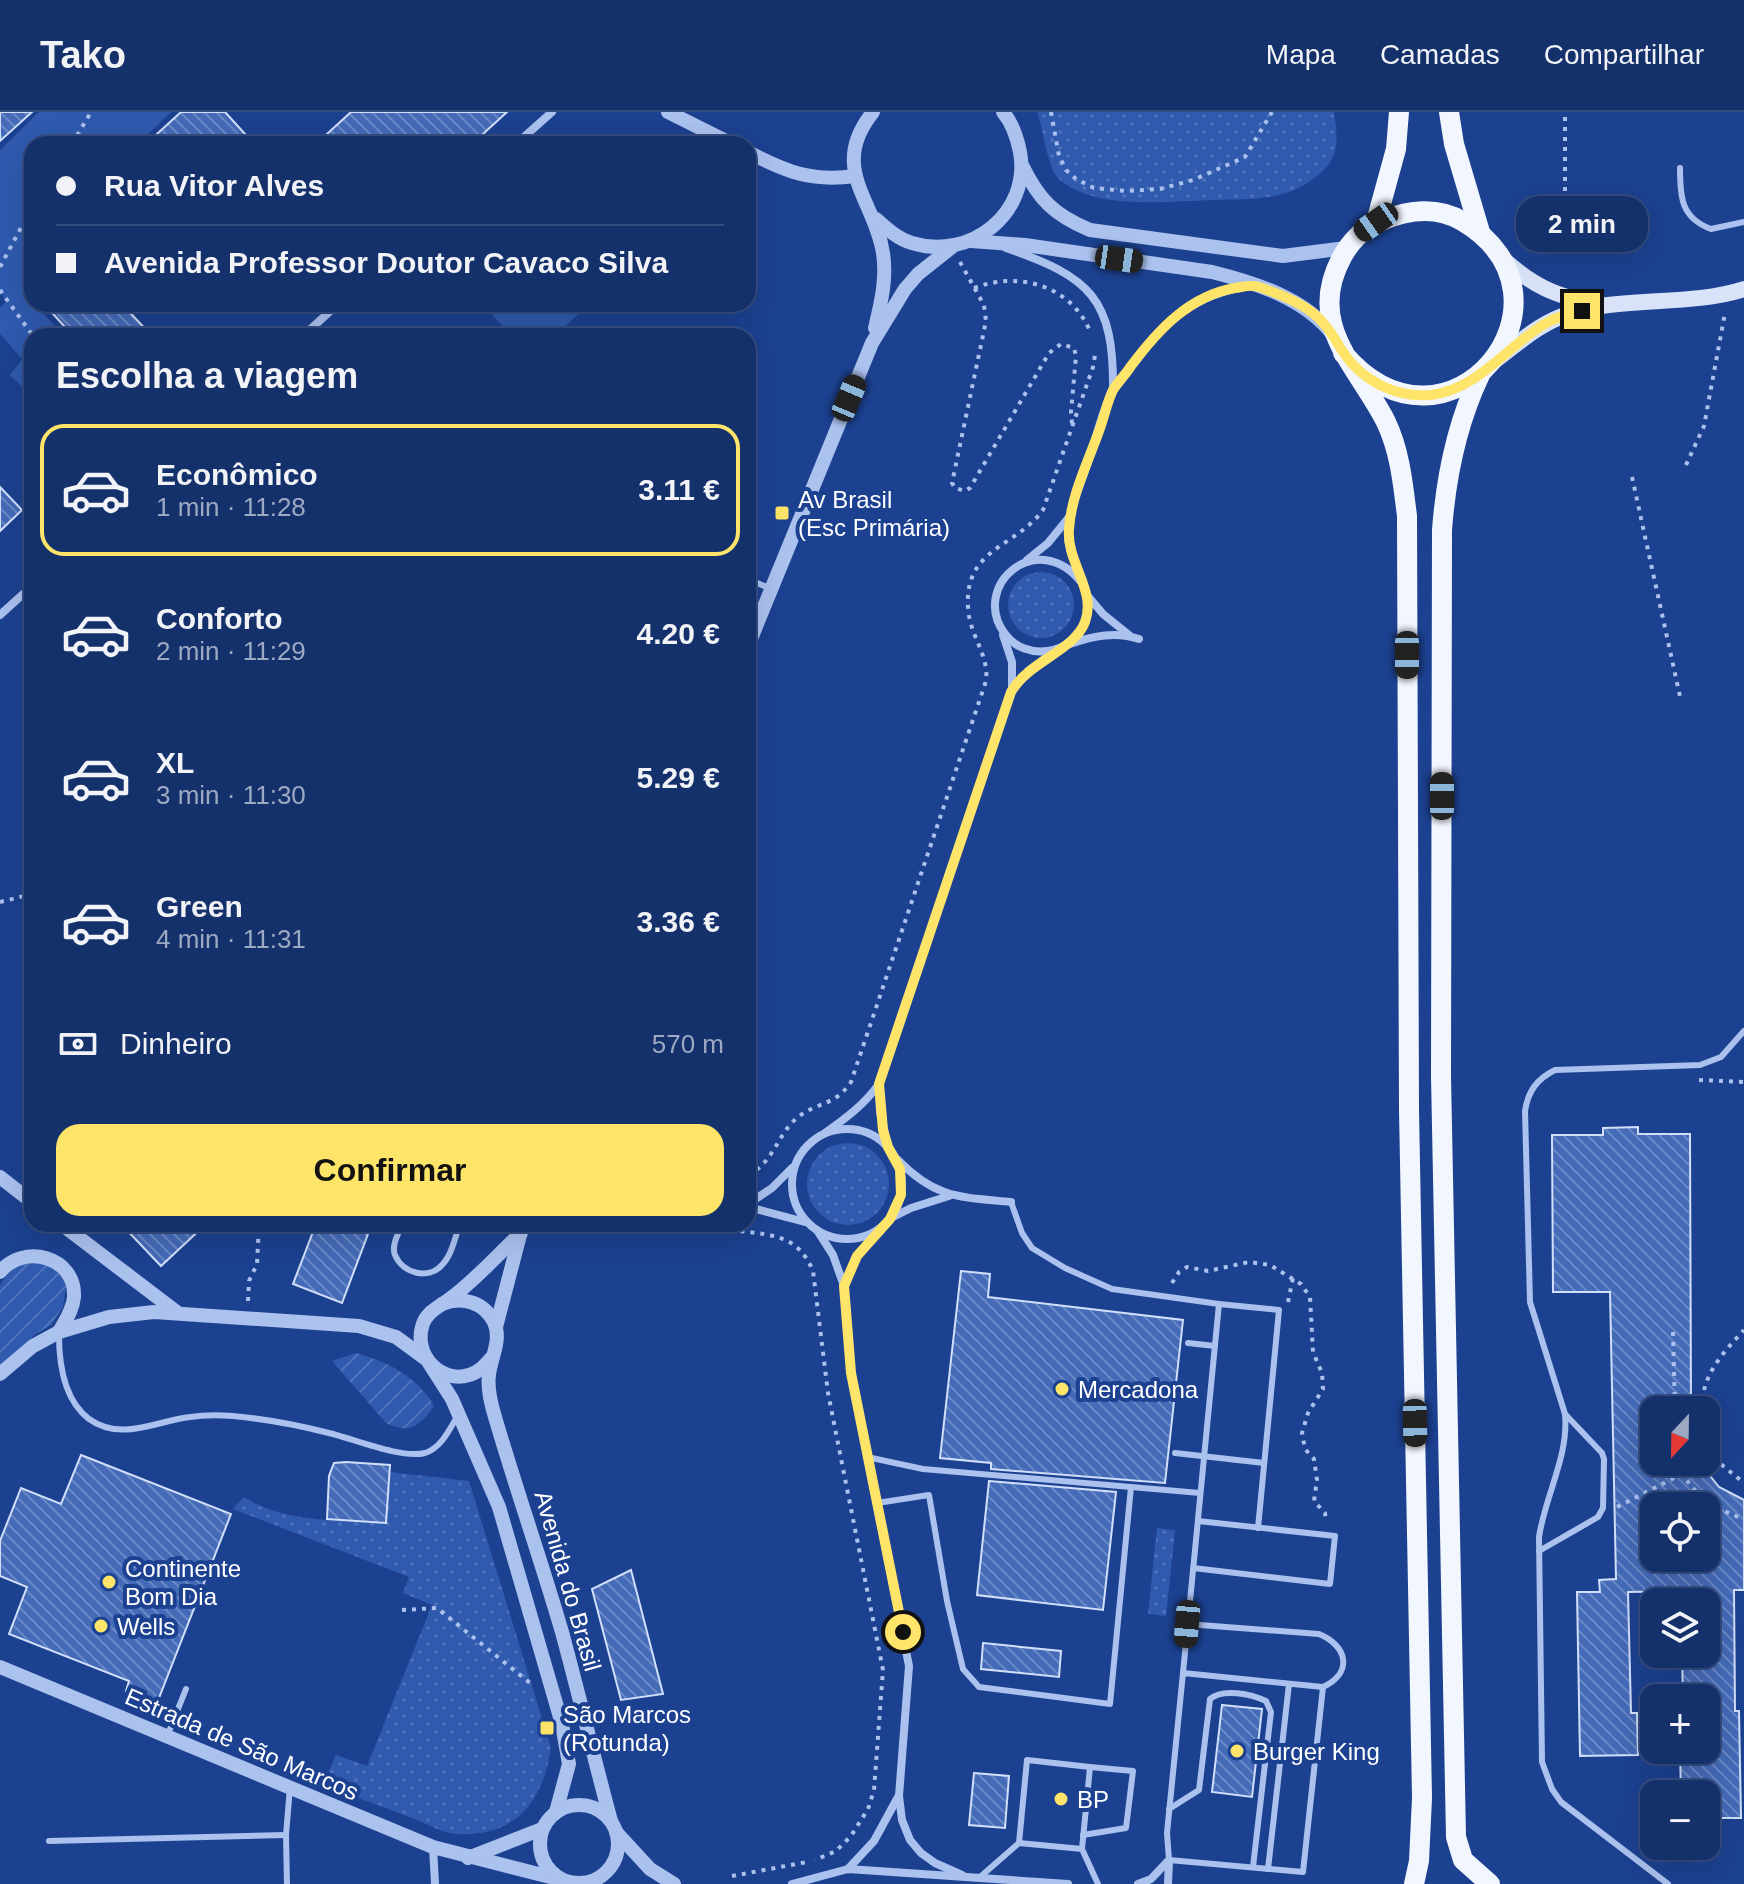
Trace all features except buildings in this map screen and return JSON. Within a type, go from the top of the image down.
[{"type":"main road","points":[[1376,222],[1396,149],[1399,112]]},
{"type":"main road","points":[[1449,112],[1454,144],[1480,232]]},
{"type":"main road","points":[[1414,1884],[1419,1861],[1422,1798],[1409,1110],[1407,516],[1398,454],[1386,422],[1340,346],[1330,316],[1329,292],[1335,269],[1346,248],[1360,234],[1376,222],[1402,213],[1429,211],[1456,217],[1480,232],[1502,258],[1527,280],[1567,298],[1602,306]]},
{"type":"main road","points":[[1490,1884],[1463,1860],[1456,1837],[1441,1076],[1442,530],[1454,450],[1470,396],[1507,338],[1514,311],[1512,283],[1502,258]]},
{"type":"main road","points":[[1340,346],[1360,372],[1382,386],[1407,394],[1432,395],[1458,388],[1544,324],[1563,315],[1602,306],[1691,300],[1744,289]]},
{"type":"street","points":[[525,136],[552,112]]},
{"type":"street","points":[[668,112],[716,136]]},
{"type":"street","points":[[863,112],[855,150],[855,176],[866,207],[891,233],[910,243],[952,247],[971,241],[992,228],[1008,210],[1018,189],[1022,165]]},
{"type":"street","points":[[859,136],[873,112]]},
{"type":"street","points":[[1003,112],[1016,133]]},
{"type":"street","points":[[1010,112],[1022,165],[1034,190],[1065,220],[1090,230],[1283,256],[1346,248]]},
{"type":"street","points":[[756,156],[781,169],[814,178],[855,176]]},
{"type":"street","points":[[872,343],[885,274],[876,219]]},
{"type":"street","points":[[971,241],[1025,245],[1212,272],[1279,295],[1314,314],[1340,346]]},
{"type":"street","points":[[991,243],[1047,263],[1069,274],[1089,292],[1106,319],[1113,364],[1113,391]]},
{"type":"street","points":[[756,626],[872,343],[905,289],[918,274],[952,247]]},
{"type":"street","points":[[1000,626],[1006,636],[1024,649],[1047,652],[1099,635],[1135,637],[1103,614],[1087,595],[1069,549],[1070,515],[1113,391],[1156,335],[1177,315],[1209,295],[1254,285]]},
{"type":"street","points":[[312,328],[329,312]]},
{"type":"street","points":[[756,1199],[781,1180],[813,1140],[852,1114],[879,1084],[1011,692],[1012,662],[995,603],[997,591],[1002,580],[1048,543],[1070,515]]},
{"type":"street","points":[[1020,564],[1043,559],[1055,561],[1066,566],[1082,583]]},
{"type":"street","points":[[0,615],[24,593]]},
{"type":"street","points":[[1011,692],[1028,671],[1077,635],[1085,623],[1087,595]]},
{"type":"street","points":[[879,1084],[880,1112],[888,1147]]},
{"type":"street","points":[[825,1133],[838,1129],[865,1132],[888,1147],[914,1177],[950,1196],[1011,1202]]},
{"type":"street","points":[[890,1219],[897,1208],[902,1182],[895,1157]]},
{"type":"street","points":[[797,1160],[792,1173],[793,1199],[807,1222],[827,1242],[844,1286],[851,1373],[909,1666],[899,1796],[902,1820],[910,1840],[921,1853],[962,1875]]},
{"type":"street","points":[[0,1177],[24,1196]]},
{"type":"street","points":[[844,1286],[857,1256],[890,1219],[911,1208],[950,1196]]},
{"type":"street","points":[[756,1207],[807,1222]]},
{"type":"street","points":[[817,1230],[829,1236],[856,1239],[880,1228]]},
{"type":"street","points":[[72,1232],[178,1313]]},
{"type":"street","points":[[442,1304],[466,1300],[479,1306],[492,1318],[496,1327],[498,1338],[494,1354],[482,1369],[468,1376],[441,1373],[428,1361],[421,1348],[421,1329],[427,1316],[442,1304],[479,1276],[519,1232]]},
{"type":"street","points":[[496,1327],[521,1232]]},
{"type":"street","points":[[0,1272],[16,1259],[29,1255],[46,1257],[66,1271],[74,1296],[70,1313],[59,1332]]},
{"type":"street","name":"Avenida do Brasil","points":[[0,1374],[33,1346],[59,1332],[132,1313],[178,1313],[359,1326],[396,1337],[428,1361],[459,1414],[499,1507],[562,1724],[569,1764],[556,1812]]},
{"type":"street","name":"Avenida do Brasil","points":[[494,1354],[489,1389],[494,1415],[562,1634],[614,1826]]},
{"type":"street","name":"Estrada de São Marcos","points":[[0,1667],[433,1847],[562,1880]]},
{"type":"street","points":[[848,1869],[874,1841],[899,1796]]},
{"type":"street","points":[[467,1858],[542,1829],[556,1812],[579,1804],[602,1812],[650,1869],[674,1884]]},
{"type":"street","points":[[542,1829],[539,1848],[547,1867],[562,1880],[581,1883],[602,1876],[616,1856],[614,1826]]},
{"type":"street","points":[[433,1847],[435,1884]]},
{"type":"street","points":[[1138,1884],[1151,1879],[1169,1860]]},
{"type":"street","points":[[1168,1884],[1169,1860]]},
{"type":"street","points":[[792,1884],[848,1869],[1068,1884]]},
{"type":"street","points":[[591,1881],[614,1884]]},
{"type":"lane","points":[[1680,168],[1682,205],[1690,218],[1711,229],[1744,222]]},
{"type":"lane","points":[[756,582],[771,589]]},
{"type":"lane","points":[[1668,1884],[1569,1809],[1552,1789],[1542,1762],[1539,1551],[1545,1506],[1565,1440],[1565,1414],[1530,1302],[1527,1099],[1541,1077],[1555,1070],[1700,1065],[1721,1057],[1744,1031]]},
{"type":"lane","points":[[1011,1202],[1022,1233],[1032,1248],[1065,1268],[1112,1289],[1279,1310],[1258,1528]]},
{"type":"lane","points":[[399,1232],[395,1255],[416,1274],[439,1269],[446,1261],[457,1232]]},
{"type":"lane","points":[[1219,1304],[1169,1809],[1169,1860],[1303,1872],[1323,1687]]},
{"type":"lane","points":[[59,1332],[59,1364],[68,1388],[79,1409],[90,1420],[104,1426],[137,1429],[190,1417],[229,1416],[278,1422],[396,1451],[422,1454],[442,1440],[459,1414]]},
{"type":"lane","points":[[1188,1343],[1215,1346]]},
{"type":"lane","points":[[1539,1551],[1598,1517],[1603,1508],[1604,1459],[1597,1447],[1565,1414]]},
{"type":"lane","points":[[1175,1453],[1264,1463]]},
{"type":"lane","points":[[867,1457],[923,1469],[1200,1493]]},
{"type":"lane","points":[[877,1503],[929,1495],[947,1601],[963,1669],[979,1687],[1110,1704],[1131,1487]]},
{"type":"lane","points":[[1193,1568],[1330,1584],[1335,1536],[1198,1521]]},
{"type":"lane","points":[[1183,1673],[1323,1687],[1339,1678],[1342,1669],[1341,1650],[1329,1638],[1319,1634],[1187,1624]]},
{"type":"lane","points":[[1268,1869],[1289,1684]]},
{"type":"lane","points":[[167,1736],[186,1689]]},
{"type":"lane","points":[[1169,1809],[1199,1790],[1210,1699],[1219,1693],[1254,1696],[1266,1701],[1271,1712],[1253,1867]]},
{"type":"lane","points":[[980,1877],[1019,1843],[1027,1760],[1133,1771],[1126,1828],[1083,1835]]},
{"type":"lane","points":[[1090,1767],[1082,1849],[1098,1884]]},
{"type":"lane","points":[[287,1884],[286,1835],[290,1787]]},
{"type":"lane","points":[[49,1841],[286,1835]]},
{"type":"lane","points":[[1019,1843],[1082,1849]]},
{"type":"path","points":[[77,136],[91,112]]},
{"type":"path","points":[[1051,112],[1059,156],[1066,170],[1094,188],[1126,191],[1160,189],[1193,180],[1245,157],[1272,112]]},
{"type":"path","points":[[1565,112],[1565,211]]},
{"type":"path","points":[[0,267],[24,222]]},
{"type":"path","points":[[952,247],[984,305],[986,321],[952,483],[955,488],[965,491],[970,488],[1049,353],[1061,344],[1074,348],[1076,356],[1071,412],[1073,426]]},
{"type":"path","points":[[974,288],[1009,281],[1034,283],[1056,291],[1079,310],[1092,337]]},
{"type":"path","points":[[0,290],[27,328]]},
{"type":"path","points":[[1686,465],[1704,426],[1725,312],[1722,295]]},
{"type":"path","points":[[756,1170],[767,1162],[790,1125],[800,1115],[839,1097],[851,1082],[986,681],[986,662],[969,615],[972,582],[986,557],[1036,519],[1043,510],[1093,367],[1095,352]]},
{"type":"path","points":[[1632,477],[1681,701]]},
{"type":"path","points":[[0,902],[24,896]]},
{"type":"path","points":[[1700,1065],[1699,1081],[1744,1082]]},
{"type":"path","points":[[247,1319],[249,1281],[257,1264],[259,1232]]},
{"type":"path","points":[[732,1876],[827,1856],[844,1844],[862,1823],[874,1790],[883,1670],[826,1381],[813,1271],[804,1255],[787,1241],[774,1234],[751,1232]]},
{"type":"path","points":[[1279,1310],[1291,1300],[1293,1278]]},
{"type":"path","points":[[1703,1396],[1704,1385],[1713,1367],[1744,1330]]},
{"type":"path","points":[[1673,1332],[1675,1396]]},
{"type":"path","points":[[1720,1463],[1744,1483]]},
{"type":"path","points":[[1598,1517],[1678,1476]]},
{"type":"path","points":[[1684,1476],[1699,1494],[1724,1512],[1744,1519]]},
{"type":"path","points":[[402,1610],[437,1608],[531,1683],[538,1681]]},
{"type":"shaded area","points":[[39,112],[171,112],[146,136],[24,136],[24,312],[42,312],[57,328],[24,328],[24,388],[10,375],[22,359],[0,334],[0,307],[6,302],[0,290],[0,150]]},
{"type":"shaded area","points":[[1037,112],[1334,112],[1336,146],[1325,169],[1299,188],[1284,194],[1245,199],[1113,200],[1075,190],[1060,180],[1049,159]]},
{"type":"shaded area","points":[[490,312],[580,312],[564,328],[504,328]]},
{"type":"shaded area","points":[[1035,572],[1047,572],[1059,577],[1069,587],[1074,605],[1072,618],[1059,633],[1047,638],[1035,638],[1023,633],[1013,623],[1008,611],[1008,599],[1013,587],[1023,577]]},
{"type":"shaded area","points":[[848,1143],[864,1146],[877,1155],[886,1168],[889,1184],[886,1200],[877,1213],[864,1222],[848,1225],[832,1222],[819,1213],[810,1200],[807,1184],[810,1168],[819,1155],[832,1146]]},
{"type":"shaded area","points":[[41,1261],[61,1274],[66,1286],[63,1307],[51,1325],[34,1335],[0,1373],[0,1285],[12,1266]]},
{"type":"shaded area","points":[[356,1353],[390,1366],[419,1386],[434,1406],[424,1419],[408,1428],[386,1423],[332,1361]]},
{"type":"shaded area","points":[[390,1472],[469,1481],[551,1748],[541,1784],[533,1799],[511,1822],[496,1829],[478,1833],[448,1833],[323,1785],[336,1755],[367,1766],[432,1605],[403,1593],[409,1577],[233,1509],[244,1497],[294,1516],[386,1523]]},
{"type":"shaded area","points":[[1157,1528],[1175,1530],[1166,1616],[1148,1614]]},
{"type":"place","name":"Av Brasil (Esc Primária)","points":[[782,513]]},
{"type":"place","name":"Mercadona","points":[[1062,1389]]},
{"type":"place","name":"Continente Bom Dia","points":[[109,1582]]},
{"type":"place","name":"Wells","points":[[101,1626]]},
{"type":"place","name":"São Marcos (Rotunda)","points":[[547,1728]]},
{"type":"place","name":"Burger King","points":[[1237,1751]]},
{"type":"place","name":"BP","points":[[1061,1799]]},
{"type":"route","points":[[903,1632],[851,1373],[844,1286],[857,1256],[890,1219],[901,1195],[900,1169],[883,1130],[879,1084],[1011,692],[1028,671],[1067,645],[1085,623],[1087,595],[1069,549],[1070,515],[1113,391],[1156,335],[1177,315],[1209,295],[1254,285],[1314,314],[1360,372],[1382,386],[1407,394],[1432,395],[1458,388],[1480,375],[1544,324],[1582,311]]}]
